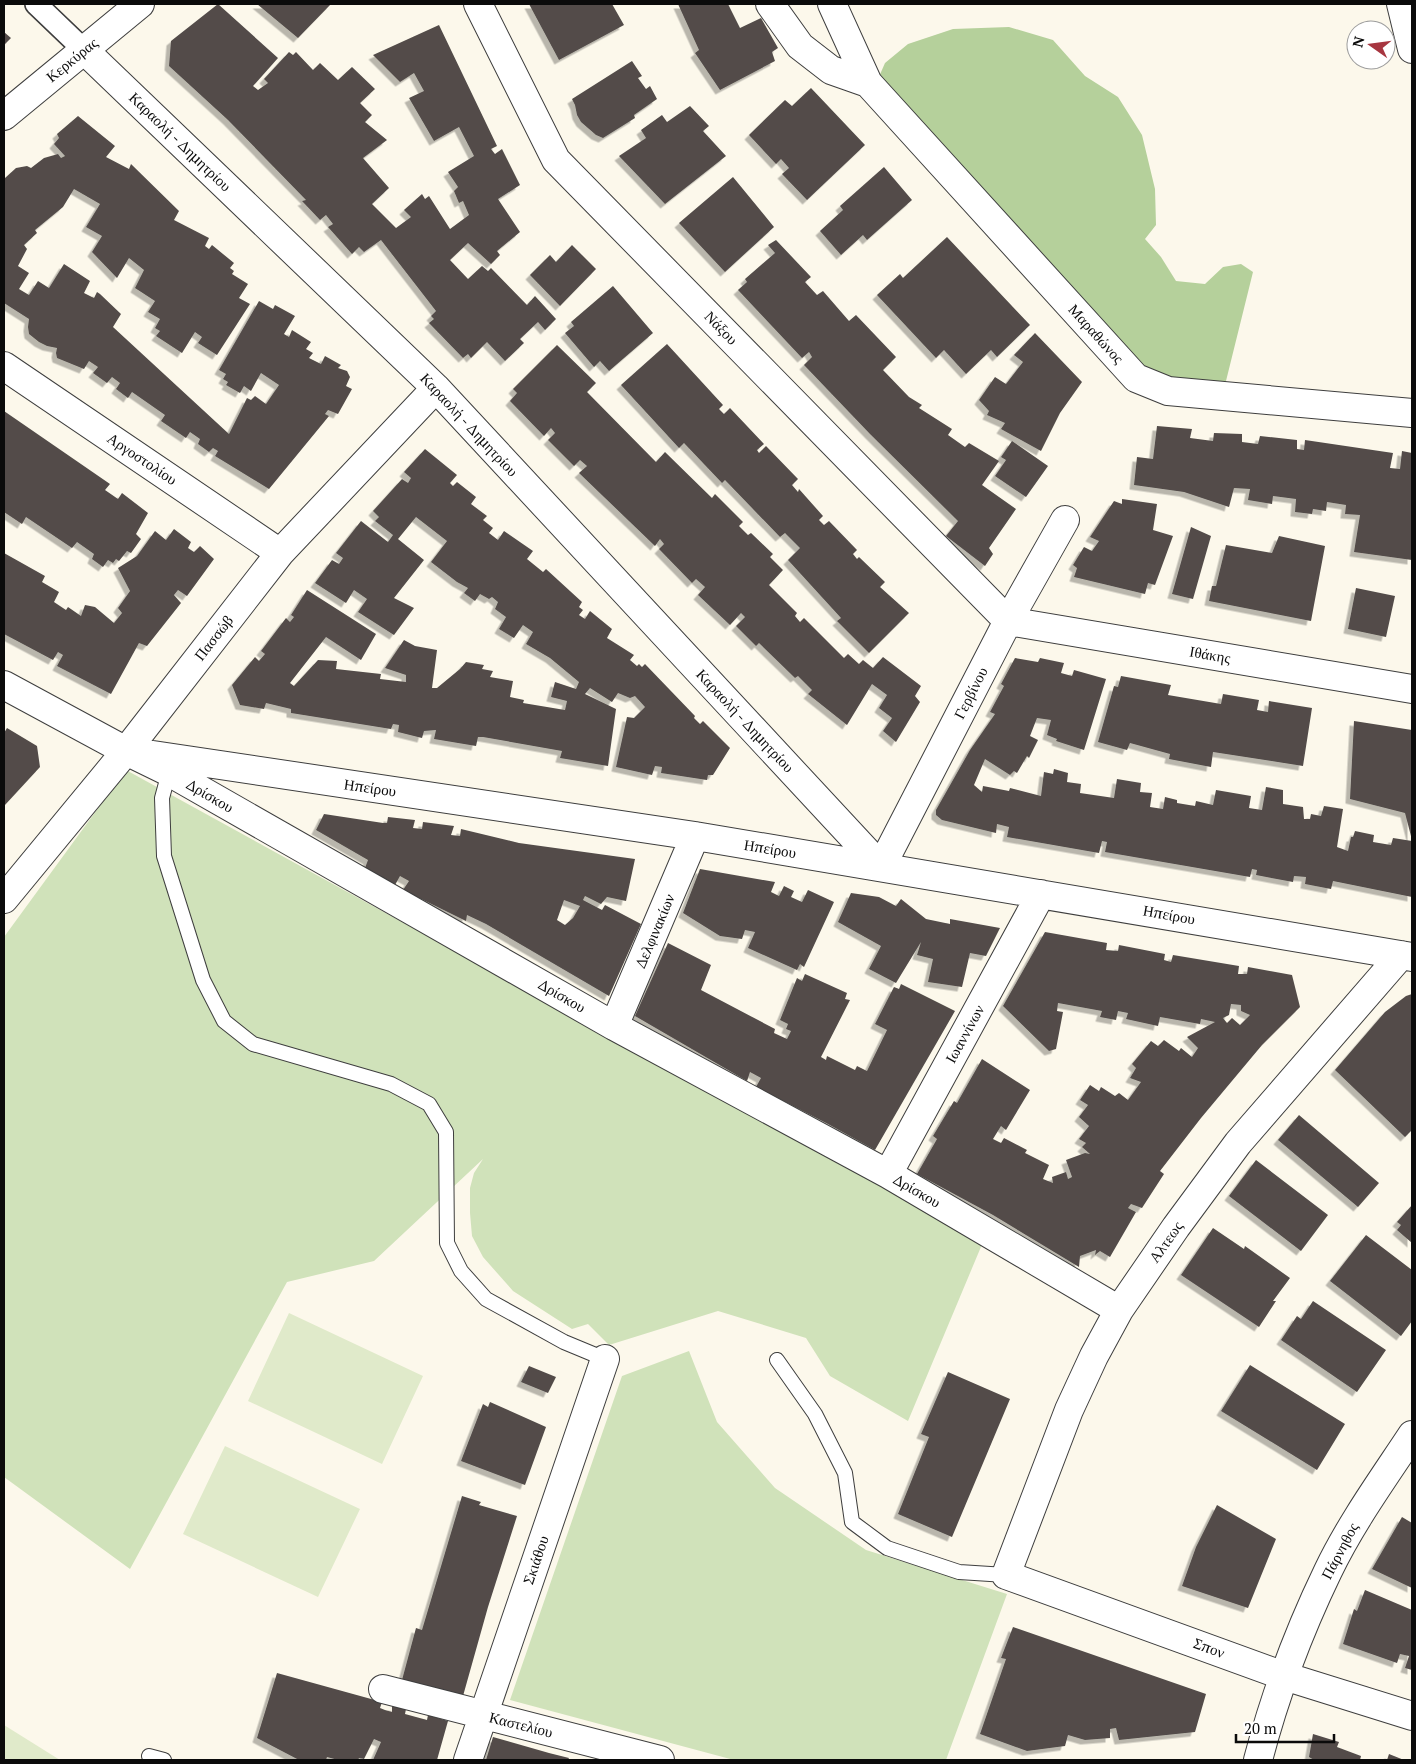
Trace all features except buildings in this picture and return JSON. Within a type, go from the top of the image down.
[{"type":"street","name":"Καραολή - Δημητρίου","points":[[36,4],[436,388],[881,868]]},
{"type":"street","name":"Κερκύρας","points":[[4,116],[140,4]]},
{"type":"street","name":"Νάξου","points":[[478,4],[556,160],[1008,621]]},
{"type":"street","name":"Μαραθώνος","points":[[770,4],[800,46],[831,70],[868,83]]},
{"type":"street","name":"Μαραθώνος","points":[[832,4],[868,83],[1136,378],[1168,391],[1412,413]]},
{"type":"street","points":[[1401,4],[1412,49]]},
{"type":"street","name":"Αργοστολίου","points":[[4,366],[280,553]]},
{"type":"street","name":"Πασσώβ","points":[[4,899],[126,752],[280,553],[436,388]]},
{"type":"street","name":"Γερβίνου","points":[[881,868],[1008,621],[1065,520]]},
{"type":"street","name":"Ιθάκης","points":[[1008,621],[1412,689]]},
{"type":"street","name":"Δρίσκου","points":[[4,685],[126,752],[169,772],[614,1026],[888,1174],[1119,1310]]},
{"type":"street","name":"Ηπείρου","points":[[126,752],[695,836],[1407,956]]},
{"type":"street","name":"Δελφινακίων","points":[[614,1026],[695,836]]},
{"type":"street","name":"Ιωαννίνων","points":[[888,1174],[1041,894]]},
{"type":"street","name":"Αλτεως","points":[[1006,1575],[1069,1410],[1094,1356],[1119,1310],[1176,1227],[1238,1143],[1407,956]]},
{"type":"street","name":"Σκιάθου","points":[[468,1760],[605,1360]]},
{"type":"street","name":"Πάρνηθος","points":[[1258,1760],[1284,1676],[1328,1570],[1372,1494],[1412,1435]]},
{"type":"street","name":"Σπον","points":[[1006,1575],[1284,1676],[1412,1716]]},
{"type":"street","name":"Καστελίου","points":[[383,1689],[660,1760]]},
{"type":"lane","points":[[169,772],[162,798],[164,856],[203,980],[224,1021],[253,1044],[391,1084],[429,1104],[446,1132],[446,1243],[461,1271],[486,1299],[564,1342],[605,1360]]},
{"type":"lane","points":[[777,1360],[815,1414],[845,1473],[852,1522],[887,1548],[959,1572],[1006,1575]]},
{"type":"lane","points":[[149,1756],[164,1760]]},
{"type":"green space","points":[[1009,27],[1053,40],[1085,76],[1118,97],[1142,135],[1155,189],[1156,225],[1145,239],[1161,257],[1176,281],[1205,284],[1223,267],[1241,264],[1253,272],[1225,385],[1170,378],[1146,371],[878,79],[885,63],[908,44],[953,29]]},
{"type":"green space","points":[[126,770],[983,1242],[908,1421],[830,1376],[806,1338],[718,1311],[609,1345],[588,1324],[572,1329],[513,1291],[483,1257],[472,1236],[470,1188],[474,1173],[483,1159],[374,1261],[287,1282],[130,1569],[4,1477],[4,937]]},
{"type":"green space","points":[[289,1313],[423,1376],[382,1464],[248,1401]]},
{"type":"green space","points":[[689,1351],[717,1422],[775,1488],[866,1550],[1007,1594],[946,1760],[734,1760],[510,1700],[622,1376]]},
{"type":"green space","points":[[225,1446],[360,1509],[318,1597],[183,1534]]},
{"type":"green space","points":[[4,1725],[60,1760],[4,1760]]}]
